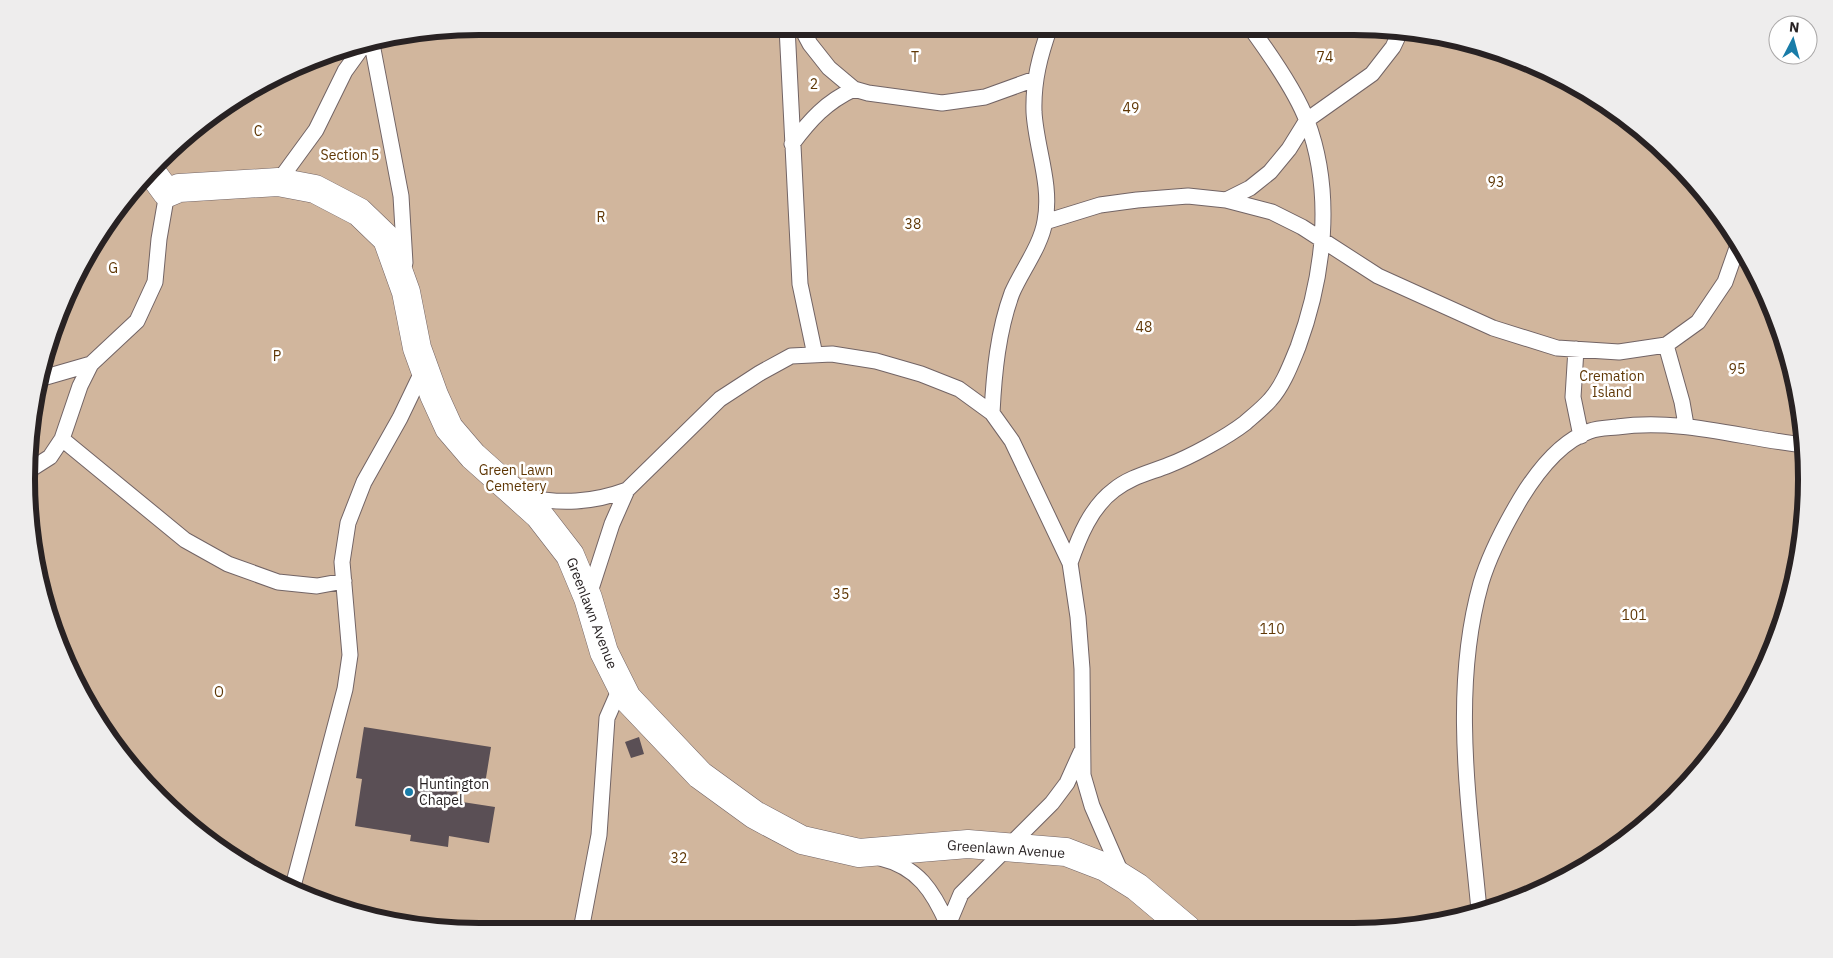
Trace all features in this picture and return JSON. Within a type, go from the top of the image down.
[{"type":"street","name":"Greenlawn Avenue","points":[[160,184],[179,188],[278,182],[315,189],[358,212],[387,239],[406,292],[417,348],[434,395],[449,428],[473,456],[539,514],[570,555],[588,598],[604,652],[627,698],[700,775],[755,815],[802,840],[859,853],[943,845],[1007,846],[1066,852],[1105,867],[1137,886],[1181,923]]},
{"type":"lane","points":[[787,35],[800,284],[815,354]]},
{"type":"lane","points":[[805,35],[828,68],[854,89],[902,99],[942,103],[985,97],[1035,79]]},
{"type":"lane","points":[[992,413],[997,357],[1012,294],[1045,222],[1046,193],[1034,113],[1035,79],[1039,56],[1047,35]]},
{"type":"lane","points":[[1070,563],[1081,533],[1098,506],[1112,490],[1131,478],[1171,464],[1202,448],[1244,424],[1271,400],[1290,368],[1306,326],[1316,289],[1322,241],[1322,193],[1318,165],[1307,120],[1283,77],[1255,35]]},
{"type":"lane","points":[[1226,200],[1250,188],[1270,172],[1290,149],[1307,120],[1372,74],[1393,47],[1397,37]]},
{"type":"lane","points":[[373,48],[401,196],[406,292]]},
{"type":"lane","points":[[278,182],[316,130],[345,72],[359,52]]},
{"type":"lane","points":[[792,144],[819,110],[837,97],[854,89]]},
{"type":"lane","points":[[35,466],[50,456],[62,439],[80,386],[91,364],[137,320],[155,282],[159,239],[160,184]]},
{"type":"lane","points":[[1045,222],[1100,205],[1137,200],[1188,196],[1226,200],[1272,212],[1302,227],[1378,276],[1493,328],[1557,348],[1619,352],[1666,345],[1698,322],[1725,282],[1736,252]]},
{"type":"lane","points":[[1666,345],[1682,402],[1686,425]]},
{"type":"lane","points":[[1576,349],[1573,398],[1581,436]]},
{"type":"lane","points":[[588,598],[612,524],[627,490],[720,399],[791,356],[832,354],[876,361],[921,374],[960,389],[992,413],[1012,441],[1070,563],[1078,617],[1082,669],[1083,775],[1092,806],[1124,878]]},
{"type":"lane","points":[[48,376],[91,364]]},
{"type":"lane","points":[[294,882],[345,689],[350,655],[342,562],[348,523],[364,482],[400,418],[424,368]]},
{"type":"lane","points":[[1479,905],[1464,740],[1472,627],[1481,582],[1500,533],[1530,484],[1560,448],[1591,430],[1632,425],[1686,425],[1796,444]]},
{"type":"lane","points":[[62,439],[185,540],[228,564],[278,582],[317,586],[344,581]]},
{"type":"lane","points":[[518,496],[550,502],[584,502],[604,498],[627,490]]},
{"type":"lane","points":[[582,923],[598,835],[607,718],[621,686]]},
{"type":"lane","points":[[950,923],[961,894],[1057,796],[1067,783],[1083,749]]},
{"type":"lane","points":[[859,853],[888,859],[908,867],[925,884],[937,900],[946,923]]},
{"type":"green space","name":"Green Lawn Cemetery","points":[[450,36],[1383,36],[1412,39],[1469,50],[1524,69],[1576,94],[1601,110],[1647,145],[1688,186],[1706,209],[1739,257],[1752,283],[1764,309],[1783,364],[1794,421],[1797,450],[1797,508],[1794,537],[1783,594],[1774,622],[1764,649],[1739,701],[1723,726],[1688,772],[1647,813],[1601,848],[1576,864],[1524,889],[1469,908],[1412,919],[1354,923],[450,922],[421,919],[364,908],[309,889],[257,864],[232,848],[186,813],[145,772],[110,726],[94,701],[69,649],[50,594],[39,537],[36,508],[36,450],[39,421],[50,364],[69,309],[94,257],[110,232],[145,186],[186,145],[232,110],[257,94],[309,69],[364,50],[421,39]]},
{"type":"building","name":"Huntington Chapel","points":[[364,727],[491,747],[485,784],[458,780],[456,801],[495,807],[489,843],[449,836],[448,847],[410,841],[411,835],[355,826],[362,779],[356,778]]},
{"type":"building","points":[[639,737],[644,754],[631,758],[625,742]]},
{"type":"place","name":"Huntington Chapel","points":[[409,792]]},
{"type":"park label","name":"T","points":[[915,57]]},
{"type":"park label","name":"74","points":[[1325,57]]},
{"type":"park label","name":"2","points":[[814,84]]},
{"type":"park label","name":"49","points":[[1131,108]]},
{"type":"park label","name":"C","points":[[258,131]]},
{"type":"park label","name":"Section 5","points":[[350,155]]},
{"type":"park label","name":"93","points":[[1496,182]]},
{"type":"park label","name":"R","points":[[601,217]]},
{"type":"park label","name":"38","points":[[913,224]]},
{"type":"park label","name":"G","points":[[113,268]]},
{"type":"park label","name":"48","points":[[1144,327]]},
{"type":"park label","name":"P","points":[[277,356]]},
{"type":"park label","name":"95","points":[[1737,369]]},
{"type":"park label","name":"Cremation Island","points":[[1612,384]]},
{"type":"park label","name":"35","points":[[841,594]]},
{"type":"park label","name":"101","points":[[1634,615]]},
{"type":"park label","name":"110","points":[[1272,629]]},
{"type":"park label","name":"O","points":[[219,692]]},
{"type":"park label","name":"32","points":[[679,858]]}]
